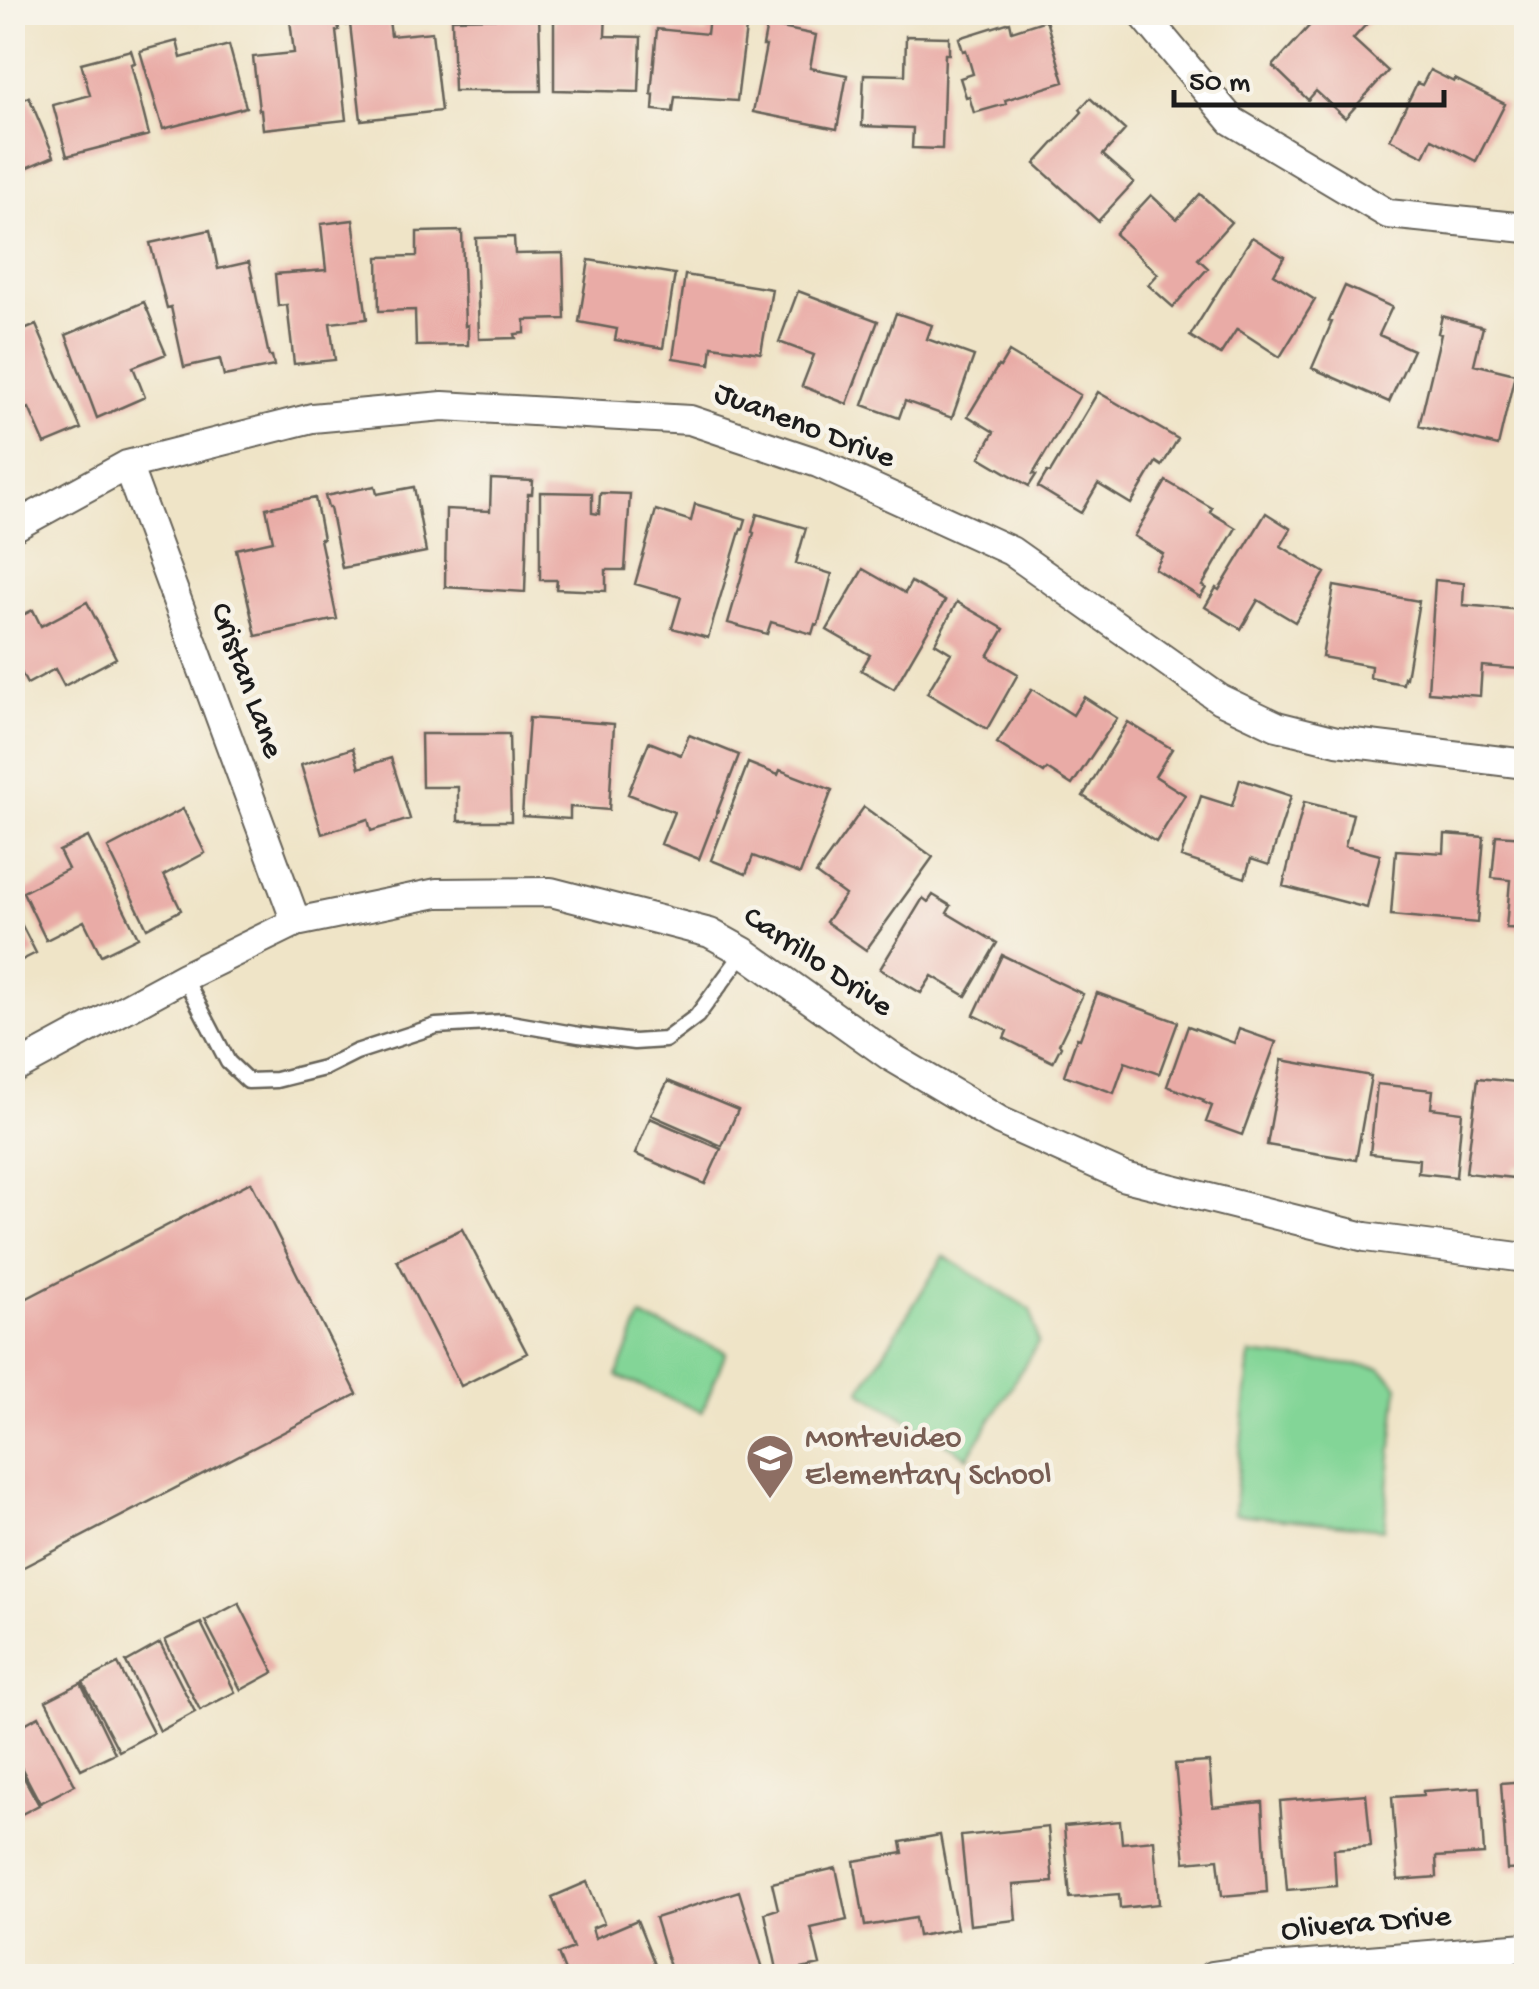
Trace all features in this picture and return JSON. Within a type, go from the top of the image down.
[{"type":"street","points":[[1141,12],[1232,122],[1388,214],[1526,228]]},
{"type":"street","name":"Juaneno Drive","points":[[12,528],[128,466],[312,418],[443,406],[690,420],[818,463],[1011,551],[1220,699],[1277,726],[1337,741],[1526,764]]},
{"type":"street","name":"Cristan Lane","points":[[128,466],[296,922]]},
{"type":"street","name":"Carrillo Drive","points":[[12,1070],[296,922],[437,893],[551,892],[710,933],[744,952],[906,1066],[1000,1120],[1125,1178],[1365,1237],[1526,1258]]},
{"type":"street","name":"Olivera Drive","points":[[1212,1976],[1526,1947]]},
{"type":"lane","points":[[184,977],[228,1062],[248,1080],[276,1080],[324,1068],[356,1052],[436,1026],[506,1022],[597,1038],[665,1040],[696,1016],[744,952]]},
{"type":"green space","points":[[944,1256],[1031,1310],[1038,1343],[968,1457],[860,1391]]},
{"type":"green space","points":[[641,1317],[726,1352],[702,1412],[617,1376]]},
{"type":"green space","points":[[1250,1354],[1381,1368],[1398,1386],[1384,1529],[1234,1514]]},
{"type":"building","points":[[345,12],[388,12],[391,36],[432,32],[441,111],[361,120],[350,24],[347,25]]},
{"type":"building","points":[[500,12],[539,12],[541,91],[454,91],[452,19],[500,18]]},
{"type":"building","points":[[554,12],[606,12],[605,36],[641,37],[639,92],[554,90]]},
{"type":"building","points":[[1322,12],[1366,12],[1372,18],[1353,39],[1388,71],[1345,118],[1316,91],[1308,100],[1273,66]]},
{"type":"building","points":[[337,14],[346,120],[263,129],[253,57],[294,53],[290,20]]},
{"type":"building","points":[[709,16],[747,20],[737,101],[675,97],[673,112],[653,110],[657,29],[707,34]]},
{"type":"building","points":[[1046,20],[1064,82],[974,113],[960,78],[973,74],[959,38],[1010,22],[1012,31]]},
{"type":"building","points":[[767,25],[816,35],[810,68],[847,75],[837,129],[753,112]]},
{"type":"building","points":[[906,36],[949,37],[942,149],[912,148],[913,128],[862,126],[864,74],[905,75]]},
{"type":"building","points":[[177,41],[181,58],[229,45],[246,107],[163,129],[140,51]]},
{"type":"building","points":[[131,50],[149,135],[67,156],[53,105],[90,95],[81,63]]},
{"type":"building","points":[[1430,70],[1505,104],[1476,161],[1432,139],[1424,156],[1390,139],[1417,83],[1422,85]]},
{"type":"building","points":[[29,97],[54,156],[12,174],[12,104]]},
{"type":"building","points":[[1090,98],[1125,130],[1103,155],[1134,182],[1098,221],[1035,164]]},
{"type":"building","points":[[1200,194],[1231,222],[1198,259],[1208,268],[1173,307],[1148,285],[1158,274],[1115,234],[1151,195],[1177,219]]},
{"type":"building","points":[[353,220],[367,319],[330,323],[335,360],[294,364],[287,305],[278,306],[275,274],[326,270],[321,224]]},
{"type":"building","points":[[210,230],[218,269],[249,262],[274,366],[224,376],[220,359],[184,367],[171,307],[167,308],[150,243]]},
{"type":"building","points":[[462,231],[468,345],[416,346],[415,310],[379,311],[378,257],[417,256],[417,232]]},
{"type":"building","points":[[514,237],[515,254],[563,253],[565,319],[525,320],[525,333],[515,334],[516,338],[479,339],[476,238]]},
{"type":"building","points":[[1252,237],[1284,257],[1274,274],[1315,300],[1280,357],[1237,329],[1220,355],[1190,336]]},
{"type":"building","points":[[589,260],[675,274],[663,348],[615,340],[617,329],[579,322]]},
{"type":"building","points":[[685,275],[772,289],[761,353],[712,346],[710,364],[673,358]]},
{"type":"building","points":[[1345,286],[1392,307],[1379,335],[1413,350],[1389,402],[1312,368]]},
{"type":"building","points":[[798,291],[878,321],[847,404],[802,386],[814,355],[779,342]]},
{"type":"building","points":[[144,302],[166,354],[133,367],[145,397],[97,418],[66,335]]},
{"type":"building","points":[[896,313],[932,325],[927,339],[974,356],[952,418],[905,401],[899,418],[863,405]]},
{"type":"building","points":[[1442,316],[1483,327],[1474,364],[1515,374],[1498,446],[1419,426]]},
{"type":"building","points":[[36,325],[81,429],[45,444],[29,408],[12,415],[12,335]]},
{"type":"building","points":[[1009,352],[1080,395],[1029,486],[980,457],[994,432],[968,416]]},
{"type":"building","points":[[1098,392],[1178,439],[1162,466],[1156,462],[1131,504],[1098,484],[1081,513],[1038,487]]},
{"type":"building","points":[[491,479],[533,481],[532,494],[528,494],[525,592],[445,587],[446,509],[490,511]]},
{"type":"building","points":[[1166,481],[1212,508],[1210,512],[1236,528],[1202,586],[1206,588],[1200,597],[1155,569],[1163,554],[1134,536]]},
{"type":"building","points":[[375,486],[377,494],[414,487],[426,552],[342,568],[325,496]]},
{"type":"building","points":[[540,492],[592,493],[592,513],[599,514],[600,493],[630,494],[625,570],[606,570],[606,591],[556,589],[557,580],[540,580]]},
{"type":"building","points":[[315,498],[337,619],[256,636],[236,549],[273,541],[266,508]]},
{"type":"building","points":[[695,504],[746,519],[708,638],[672,628],[681,597],[635,584],[656,510],[691,521]]},
{"type":"building","points":[[1266,513],[1291,529],[1281,546],[1325,573],[1295,622],[1258,600],[1241,629],[1205,607]]},
{"type":"building","points":[[757,514],[806,528],[796,563],[832,574],[812,634],[771,622],[767,634],[728,623]]},
{"type":"building","points":[[863,569],[905,593],[911,582],[945,601],[894,689],[861,670],[870,655],[827,630]]},
{"type":"building","points":[[1435,580],[1464,583],[1463,605],[1523,610],[1519,669],[1482,666],[1480,696],[1428,692]]},
{"type":"building","points":[[1334,586],[1419,601],[1403,684],[1370,678],[1371,666],[1322,657]]},
{"type":"building","points":[[87,602],[116,658],[64,686],[55,669],[27,684],[12,655],[12,620],[33,610],[41,626]]},
{"type":"building","points":[[957,602],[1004,629],[988,656],[1018,674],[987,729],[927,693],[951,653],[935,643]]},
{"type":"building","points":[[1032,689],[1073,715],[1084,697],[1117,718],[1072,785],[1047,769],[1044,773],[997,743]]},
{"type":"building","points":[[529,718],[614,724],[609,810],[570,807],[570,819],[522,816]]},
{"type":"building","points":[[1128,722],[1172,749],[1155,776],[1185,795],[1156,842],[1083,796]]},
{"type":"building","points":[[421,734],[509,734],[511,821],[458,821],[458,787],[422,787]]},
{"type":"building","points":[[689,735],[739,755],[699,859],[661,844],[674,812],[628,794],[649,742],[681,755]]},
{"type":"building","points":[[353,748],[359,768],[391,758],[410,819],[371,831],[368,819],[322,834],[301,765]]},
{"type":"building","points":[[748,763],[778,775],[780,770],[832,790],[800,874],[753,856],[746,874],[711,860]]},
{"type":"building","points":[[1240,779],[1291,796],[1269,865],[1251,859],[1245,878],[1181,857],[1201,796],[1232,806]]},
{"type":"building","points":[[1304,802],[1353,814],[1345,846],[1380,855],[1367,908],[1283,886]]},
{"type":"building","points":[[864,807],[933,857],[866,950],[826,922],[845,895],[816,874]]},
{"type":"building","points":[[183,809],[205,853],[164,875],[181,910],[147,928],[108,848]]},
{"type":"building","points":[[1445,834],[1484,837],[1477,923],[1391,915],[1396,850],[1444,853]]},
{"type":"building","points":[[1496,835],[1526,837],[1526,929],[1506,928],[1510,880],[1492,878]]},
{"type":"building","points":[[88,837],[138,937],[101,955],[84,921],[46,940],[23,892],[68,869],[59,851]]},
{"type":"building","points":[[933,895],[951,906],[947,913],[997,943],[966,996],[932,976],[921,993],[880,969],[923,898],[928,902]]},
{"type":"building","points":[[12,906],[36,953],[12,965]]},
{"type":"building","points":[[1002,955],[1083,994],[1053,1062],[1004,1038],[1007,1031],[974,1015]]},
{"type":"building","points":[[1097,993],[1178,1022],[1159,1074],[1125,1062],[1114,1093],[1064,1075]]},
{"type":"building","points":[[1188,1026],[1234,1043],[1239,1029],[1276,1042],[1242,1135],[1206,1122],[1212,1106],[1167,1086]]},
{"type":"building","points":[[1282,1060],[1371,1076],[1356,1160],[1267,1145]]},
{"type":"building","points":[[1478,1078],[1526,1083],[1526,1167],[1515,1166],[1514,1178],[1466,1173]]},
{"type":"building","points":[[668,1081],[738,1110],[722,1146],[651,1115]]},
{"type":"building","points":[[1377,1084],[1433,1090],[1431,1108],[1462,1112],[1456,1177],[1418,1173],[1419,1159],[1370,1154]]},
{"type":"building","points":[[650,1118],[721,1149],[705,1184],[635,1154]]},
{"type":"building","points":[[251,1182],[357,1394],[12,1573],[12,1306]]},
{"type":"building","points":[[462,1229],[527,1353],[461,1386],[397,1260]]},
{"type":"building","points":[[239,1603],[274,1672],[241,1690],[205,1621]]},
{"type":"building","points":[[201,1623],[235,1692],[200,1710],[165,1640]]},
{"type":"building","points":[[160,1643],[195,1712],[160,1731],[126,1662]]},
{"type":"building","points":[[118,1664],[153,1733],[119,1751],[83,1682]]},
{"type":"building","points":[[81,1683],[115,1753],[81,1769],[46,1701]]},
{"type":"building","points":[[39,1716],[75,1785],[40,1803],[12,1750],[12,1731]]},
{"type":"building","points":[[12,1756],[39,1805],[12,1819]]},
{"type":"building","points":[[1209,1762],[1213,1807],[1262,1802],[1267,1892],[1222,1896],[1218,1859],[1185,1862],[1175,1764]]},
{"type":"building","points":[[1526,1781],[1526,1869],[1507,1870],[1501,1783]]},
{"type":"building","points":[[1480,1787],[1484,1854],[1436,1857],[1437,1877],[1398,1880],[1392,1797]]},
{"type":"building","points":[[1366,1794],[1371,1846],[1334,1849],[1336,1886],[1287,1890],[1280,1801]]},
{"type":"building","points":[[1120,1821],[1122,1843],[1154,1840],[1159,1904],[1120,1908],[1119,1894],[1070,1898],[1064,1826]]},
{"type":"building","points":[[1048,1827],[1053,1882],[1013,1885],[1016,1920],[970,1925],[961,1836]]},
{"type":"building","points":[[940,1835],[957,1929],[918,1936],[915,1918],[865,1926],[854,1861],[903,1853],[901,1842]]},
{"type":"building","points":[[836,1868],[847,1920],[811,1928],[820,1965],[778,1974],[765,1913],[778,1909],[772,1883]]},
{"type":"building","points":[[587,1882],[604,1923],[592,1928],[595,1938],[637,1920],[658,1972],[648,1976],[567,1976],[558,1954],[573,1948],[552,1897]]},
{"type":"building","points":[[739,1891],[764,1972],[750,1976],[725,1976],[724,1971],[707,1976],[673,1976],[655,1918]]},
{"type":"place","name":"Montevideo Elementary School","points":[[770,1500]]}]
